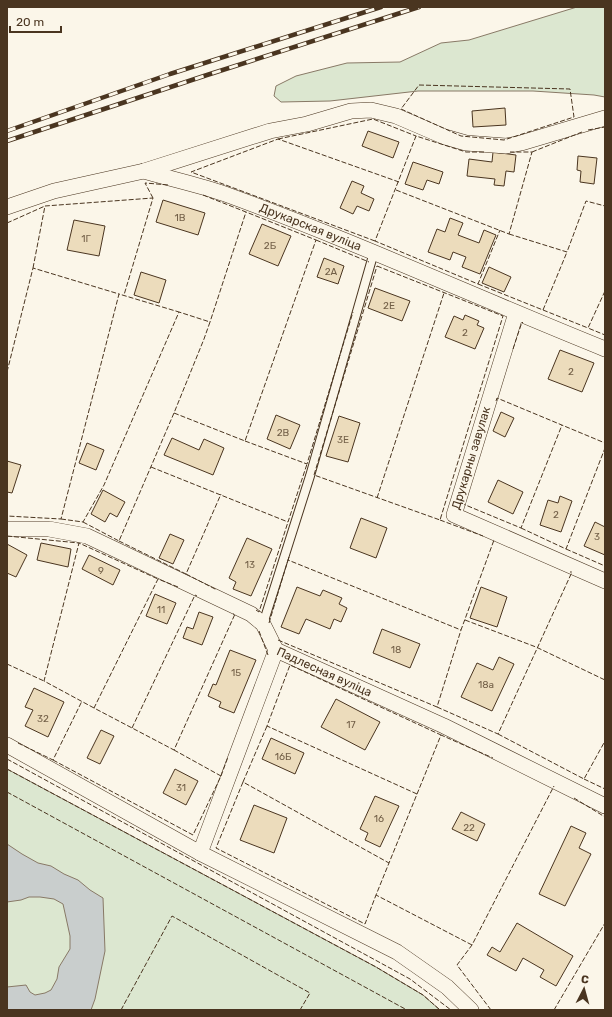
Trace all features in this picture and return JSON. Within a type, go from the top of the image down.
[{"type":"street","points":[[144,171],[270,131],[307,124],[351,111],[371,110],[396,116],[445,138],[466,143],[506,146],[605,118]]},
{"type":"street","name":"Друкарская вуліца","points":[[7,207],[54,191],[144,171],[224,194],[374,252],[516,313],[605,349]]},
{"type":"street","name":"Друкарны завулак","points":[[516,313],[454,515],[605,581]]},
{"type":"street","name":"Падлесная вуліца","points":[[7,529],[49,529],[87,536],[250,614],[263,624],[276,650],[444,726],[605,806]]},
{"type":"street","points":[[200,853],[276,650]]},
{"type":"street","points":[[7,745],[200,853],[397,952],[446,987],[471,1010]]},
{"type":"lane","points":[[263,624],[310,476],[374,252]]},
{"type":"green space","points":[[577,7],[605,7],[605,97],[533,91],[418,91],[330,101],[281,102],[274,96],[276,86],[296,76],[347,63],[400,62],[441,43],[469,40]]},
{"type":"green space","points":[[7,769],[376,967],[423,995],[440,1010],[7,1010]]},
{"type":"shaded area","points":[[7,844],[38,863],[51,866],[78,880],[103,898],[105,951],[95,999],[91,1010],[7,1010],[7,987],[26,985],[30,992],[35,995],[51,990],[57,979],[59,967],[70,949],[70,936],[63,904],[54,899],[29,897],[7,902]]},
{"type":"building","points":[[505,108],[506,125],[473,127],[472,111]]},
{"type":"building","points":[[368,131],[399,142],[393,158],[362,146]]},
{"type":"building","points":[[493,152],[516,155],[514,172],[506,171],[504,186],[494,185],[495,179],[467,176],[469,159],[492,162]]},
{"type":"building","points":[[578,156],[597,158],[594,184],[580,182],[581,171],[577,170]]},
{"type":"building","points":[[413,162],[443,172],[439,184],[427,180],[423,190],[405,184]]},
{"type":"building","points":[[352,181],[364,186],[361,193],[374,199],[369,211],[357,206],[353,214],[340,208]]},
{"type":"building","points":[[163,200],[205,213],[198,235],[156,222]]},
{"type":"building","points":[[450,218],[463,223],[458,235],[479,243],[484,230],[496,235],[480,274],[462,267],[466,257],[453,252],[450,260],[428,252],[437,229],[445,232]]},
{"type":"building","points":[[74,220],[105,226],[99,256],[67,250]]},
{"type":"building","points":[[262,224],[291,236],[278,266],[249,254]]},
{"type":"building","points":[[324,258],[344,266],[338,284],[317,277]]},
{"type":"building","points":[[489,267],[511,277],[504,292],[482,283]]},
{"type":"building","points":[[141,272],[166,280],[159,303],[134,295]]},
{"type":"building","points":[[375,288],[410,301],[402,321],[368,308]]},
{"type":"building","points":[[465,315],[479,321],[477,325],[484,328],[475,349],[445,337],[454,316],[463,320]]},
{"type":"building","points":[[560,350],[594,363],[582,392],[548,379]]},
{"type":"building","points":[[501,412],[514,418],[505,437],[493,431]]},
{"type":"building","points":[[276,415],[300,425],[290,449],[267,439]]},
{"type":"building","points":[[339,416],[360,423],[348,462],[326,456]]},
{"type":"building","points":[[172,438],[199,450],[204,439],[224,448],[213,475],[164,455]]},
{"type":"building","points":[[87,443],[104,450],[96,470],[79,463]]},
{"type":"building","points":[[7,461],[21,465],[12,493],[7,492]]},
{"type":"building","points":[[498,480],[523,492],[513,514],[488,502]]},
{"type":"building","points":[[103,490],[125,502],[117,517],[110,513],[105,522],[91,514]]},
{"type":"building","points":[[560,496],[572,501],[561,532],[540,525],[548,500],[558,503]]},
{"type":"building","points":[[361,518],[387,528],[376,558],[350,548]]},
{"type":"building","points":[[595,522],[605,527],[605,555],[584,546]]},
{"type":"building","points":[[170,534],[184,540],[173,564],[159,558]]},
{"type":"building","points":[[247,538],[272,549],[251,596],[233,589],[236,582],[229,578]]},
{"type":"building","points":[[41,543],[71,549],[68,567],[37,560]]},
{"type":"building","points":[[7,544],[27,555],[16,577],[7,573]]},
{"type":"building","points":[[89,555],[120,570],[113,585],[82,569]]},
{"type":"building","points":[[297,587],[320,596],[323,590],[342,598],[339,604],[347,608],[341,622],[334,619],[330,629],[306,619],[299,634],[281,627]]},
{"type":"building","points":[[481,587],[507,597],[497,627],[470,618]]},
{"type":"building","points":[[155,594],[176,603],[167,624],[146,616]]},
{"type":"building","points":[[199,612],[213,617],[202,645],[183,638],[187,627],[193,629]]},
{"type":"building","points":[[382,629],[420,644],[410,668],[373,653]]},
{"type":"building","points":[[230,650],[256,660],[234,713],[219,707],[221,702],[208,696],[213,684],[216,685]]},
{"type":"building","points":[[499,657],[514,664],[492,711],[461,697],[477,663],[493,670]]},
{"type":"building","points":[[34,688],[64,702],[48,737],[25,726],[33,710],[25,707]]},
{"type":"building","points":[[336,699],[380,722],[365,750],[321,727]]},
{"type":"building","points":[[101,730],[114,736],[100,764],[87,758]]},
{"type":"building","points":[[271,738],[304,753],[295,774],[262,759]]},
{"type":"building","points":[[175,769],[198,781],[186,805],[163,793]]},
{"type":"building","points":[[375,796],[399,806],[380,847],[365,840],[368,833],[360,829]]},
{"type":"building","points":[[254,805],[287,818],[274,853],[240,840]]},
{"type":"building","points":[[461,812],[485,824],[477,841],[452,829]]},
{"type":"building","points":[[571,826],[586,833],[579,848],[591,854],[565,906],[539,894]]},
{"type":"building","points":[[517,923],[573,956],[556,986],[540,977],[544,970],[523,958],[516,971],[487,955],[492,947],[500,952]]},
{"type":"railway","points":[[7,131],[170,74],[381,7]]},
{"type":"railway","points":[[7,141],[419,7]]},
{"type":"fence","points":[[419,85],[570,89],[574,117],[504,140],[461,136],[401,109],[419,85]]},
{"type":"fence","points":[[278,139],[373,119],[416,136]]},
{"type":"fence","points":[[588,130],[605,127]]},
{"type":"fence","points":[[532,152],[582,132]]},
{"type":"fence","points":[[484,152],[466,152],[416,136],[375,241],[478,284],[500,230]]},
{"type":"fence","points":[[375,241],[191,172],[278,139],[399,182]]},
{"type":"fence","points":[[396,190],[509,234],[532,152],[510,152]]},
{"type":"fence","points":[[153,198],[145,183],[169,185]]},
{"type":"fence","points":[[203,195],[246,212],[210,322]]},
{"type":"fence","points":[[33,268],[45,206],[153,198],[124,295]]},
{"type":"fence","points":[[509,234],[567,252],[586,201],[605,206]]},
{"type":"fence","points":[[7,223],[45,206]]},
{"type":"fence","points":[[174,413],[245,441],[316,240],[246,212]]},
{"type":"fence","points":[[316,240],[369,262]]},
{"type":"fence","points":[[543,310],[567,252]]},
{"type":"fence","points":[[377,266],[503,316],[440,520],[314,475],[377,266]]},
{"type":"fence","points":[[7,372],[33,268],[119,294],[61,519],[7,516]]},
{"type":"fence","points":[[478,284],[588,328]]},
{"type":"fence","points":[[605,291],[588,328],[605,335]]},
{"type":"fence","points":[[377,498],[444,293]]},
{"type":"fence","points":[[61,519],[83,522],[104,485],[179,312],[119,294]]},
{"type":"fence","points":[[83,522],[119,541],[174,413],[210,322],[179,312]]},
{"type":"fence","points":[[245,441],[307,464],[353,312]]},
{"type":"fence","points":[[513,349],[522,322],[523,323]]},
{"type":"fence","points":[[496,401],[497,398],[605,443]]},
{"type":"fence","points":[[464,502],[463,504],[521,528],[562,425]]},
{"type":"fence","points":[[521,528],[566,549],[605,448]]},
{"type":"fence","points":[[151,467],[288,522],[307,464]]},
{"type":"fence","points":[[119,541],[186,574],[221,494]]},
{"type":"fence","points":[[440,520],[483,536]]},
{"type":"fence","points":[[256,610],[259,612],[288,522]]},
{"type":"fence","points":[[7,536],[79,543]]},
{"type":"fence","points":[[289,557],[288,560],[461,630],[494,540],[493,539]]},
{"type":"fence","points":[[94,708],[44,681],[79,543],[158,579]]},
{"type":"fence","points":[[566,549],[605,566]]},
{"type":"fence","points":[[269,623],[288,560]]},
{"type":"fence","points":[[437,707],[498,734],[572,572],[570,572]]},
{"type":"fence","points":[[186,574],[217,590]]},
{"type":"fence","points":[[178,587],[158,579],[94,708],[174,750],[235,614],[233,614]]},
{"type":"fence","points":[[132,728],[195,595],[197,596]]},
{"type":"fence","points":[[465,620],[536,647],[605,680]]},
{"type":"fence","points":[[278,640],[437,707],[461,630]]},
{"type":"fence","points":[[259,631],[268,655]]},
{"type":"fence","points":[[7,664],[44,681]]},
{"type":"fence","points":[[417,794],[267,726],[290,665],[441,735]]},
{"type":"fence","points":[[18,743],[53,760],[82,701]]},
{"type":"fence","points":[[267,726],[243,782],[389,863]]},
{"type":"fence","points":[[498,734],[584,779],[605,741]]},
{"type":"fence","points":[[472,945],[376,895],[441,735],[493,758]]},
{"type":"fence","points":[[53,760],[193,835],[221,776],[174,750]]},
{"type":"fence","points":[[221,776],[228,757]]},
{"type":"fence","points":[[7,759],[410,979],[451,1010]]},
{"type":"fence","points":[[7,769],[376,967],[423,995],[440,1010]]},
{"type":"fence","points":[[584,779],[605,789]]},
{"type":"fence","points":[[243,782],[216,848],[365,924],[376,895]]},
{"type":"fence","points":[[491,1010],[457,965],[472,945],[554,786]]},
{"type":"fence","points":[[7,792],[407,1010]]},
{"type":"fence","points":[[574,798],[605,817]]},
{"type":"fence","points":[[121,1010],[172,916],[310,993],[300,1010]]},
{"type":"fence","points":[[554,1010],[605,923]]}]
